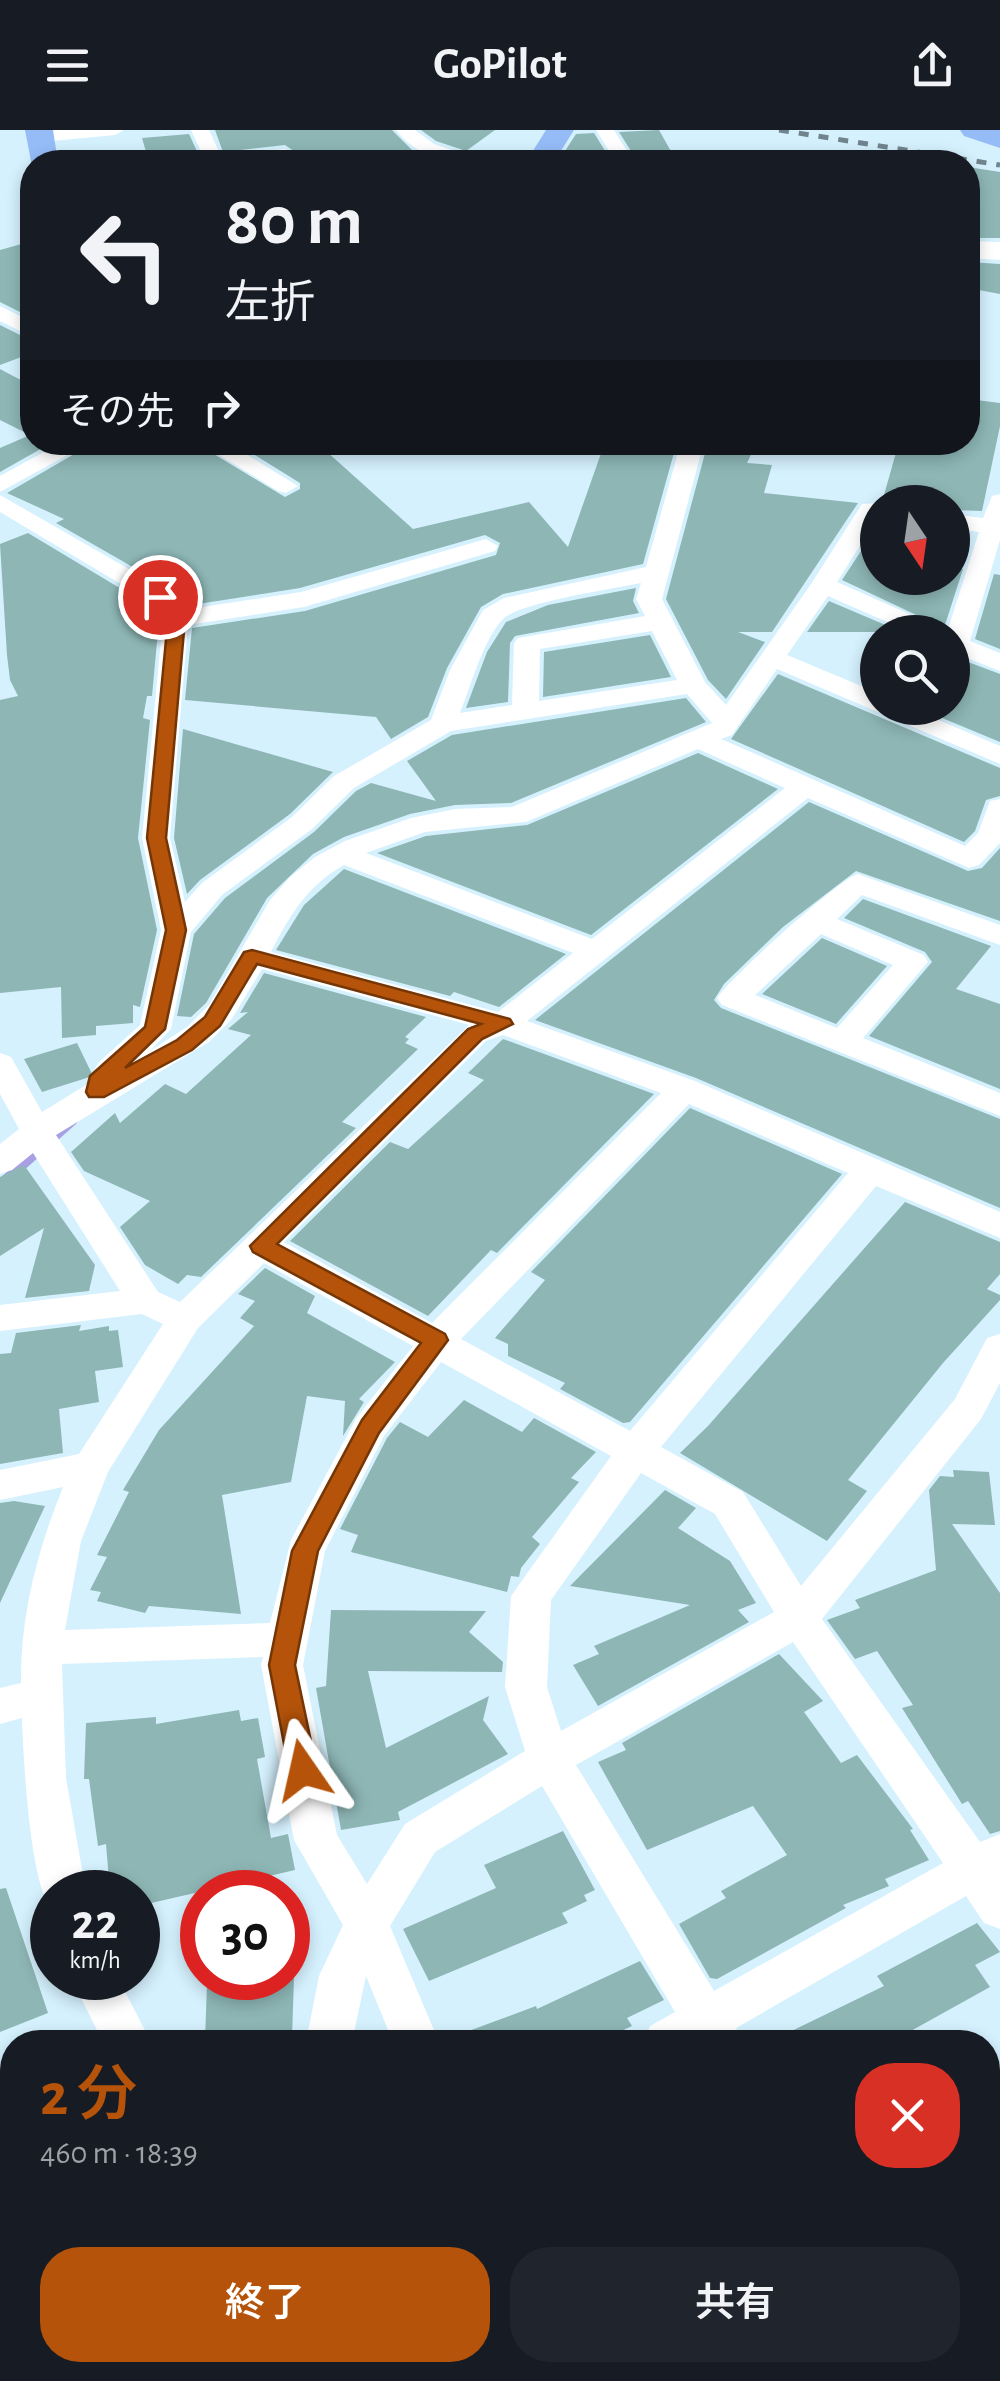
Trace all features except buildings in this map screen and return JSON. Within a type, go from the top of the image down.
[{"type":"main road","points":[[974,130],[1000,139]]},
{"type":"street","points":[[44,148],[115,130]]},
{"type":"street","points":[[404,130],[411,139],[436,150]]},
{"type":"street","points":[[56,455],[2,485],[160,597],[176,619],[156,838],[176,930],[155,1029],[98,1081],[97,1092]]},
{"type":"street","points":[[232,455],[286,486]]},
{"type":"street","points":[[690,455],[649,599],[693,685],[728,722]]},
{"type":"street","points":[[963,615],[1000,501]]},
{"type":"street","points":[[970,523],[992,526]]},
{"type":"street","points":[[0,1162],[36,1131],[97,1092],[184,1045],[213,1022],[284,900],[320,869],[345,854],[389,830],[489,813],[516,816],[722,729],[860,525]]},
{"type":"street","points":[[176,619],[304,599],[486,546]]},
{"type":"street","points":[[443,724],[463,670],[492,614],[513,604],[658,572]]},
{"type":"street","points":[[823,585],[891,615]]},
{"type":"street","points":[[526,710],[527,642],[658,622]]},
{"type":"street","points":[[970,650],[1000,663]]},
{"type":"street","points":[[773,658],[860,695]]},
{"type":"street","points":[[176,930],[212,890],[302,823],[344,782],[443,724],[693,685]]},
{"type":"street","points":[[928,725],[1000,756]]},
{"type":"street","points":[[700,740],[968,860],[992,835],[1000,807]]},
{"type":"street","points":[[60,1870],[45,1778],[41,1648],[60,1541],[92,1468],[132,1398],[185,1320],[475,1034],[503,1024],[802,788]]},
{"type":"street","points":[[345,854],[592,950]]},
{"type":"street","points":[[1000,936],[858,883],[733,998],[1000,1104]]},
{"type":"street","points":[[814,920],[913,962],[843,1041]]},
{"type":"street","points":[[252,956],[503,1024],[684,1090],[1000,1226]]},
{"type":"street","points":[[0,1064],[36,1131],[145,1301],[185,1320]]},
{"type":"street","points":[[411,2030],[367,1924],[316,1840],[282,1665],[305,1551],[370,1427],[436,1340],[684,1090]]},
{"type":"street","points":[[712,2030],[549,1760],[526,1688],[532,1596],[635,1452],[869,1171]]},
{"type":"street","points":[[262,1246],[729,1504],[800,1618],[986,1860],[1000,1908]]},
{"type":"street","points":[[0,1318],[145,1301]]},
{"type":"street","points":[[331,2030],[342,1976],[367,1924],[420,1838],[800,1618],[968,1408],[1000,1348]]},
{"type":"street","points":[[0,1485],[92,1468]]},
{"type":"street","points":[[41,1648],[287,1639]]},
{"type":"street","points":[[0,1706],[43,1695]]},
{"type":"street","points":[[715,2030],[986,1860]]},
{"type":"street","points":[[106,2000],[122,2030]]},
{"type":"waterway","points":[[0,1185],[72,1121]]},
{"type":"railway","points":[[779,130],[905,150]]},
{"type":"railway","points":[[980,162],[1000,165]]},
{"type":"route","points":[[160,597],[176,619],[156,838],[176,930],[155,1029],[98,1081],[97,1092],[184,1045],[213,1022],[252,956],[503,1024],[475,1034],[262,1246],[436,1340],[370,1427],[305,1551],[282,1665],[303,1770]]}]
